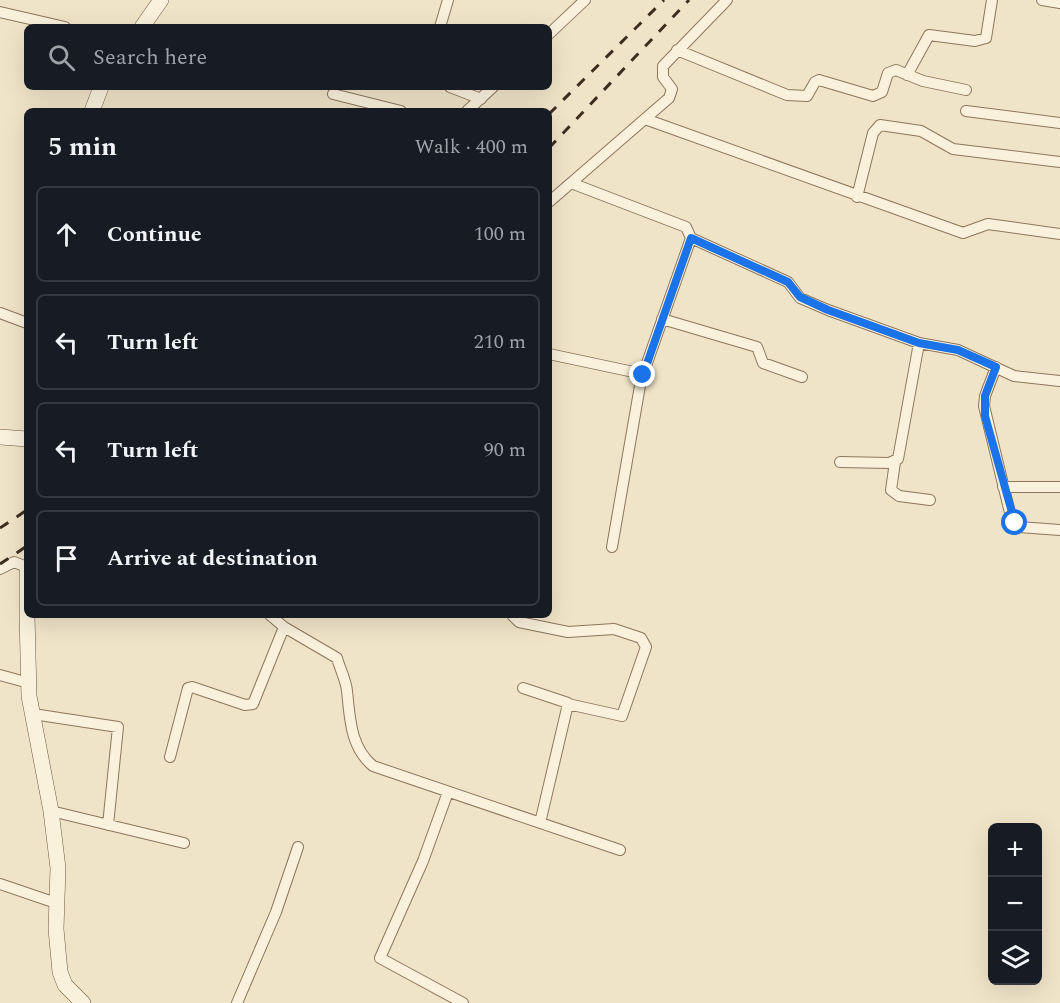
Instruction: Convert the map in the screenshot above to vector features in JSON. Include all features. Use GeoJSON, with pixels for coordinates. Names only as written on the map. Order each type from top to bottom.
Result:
{"type":"FeatureCollection","features":[{"type":"Feature","properties":{"kind":"street"},"geometry":{"type":"LineString","coordinates":[[144,24],[161,0]]}},
{"type":"Feature","properties":{"kind":"street"},"geometry":{"type":"LineString","coordinates":[[441,24],[448,0]]}},
{"type":"Feature","properties":{"kind":"street"},"geometry":{"type":"LineString","coordinates":[[552,31],[585,0]]}},
{"type":"Feature","properties":{"kind":"street"},"geometry":{"type":"LineString","coordinates":[[552,199],[645,119],[671,93],[670,84],[662,72],[663,66],[728,0]]}},
{"type":"Feature","properties":{"kind":"street"},"geometry":{"type":"LineString","coordinates":[[907,75],[929,35],[975,41],[986,38],[992,0]]}},
{"type":"Feature","properties":{"kind":"street"},"geometry":{"type":"LineString","coordinates":[[1042,0],[1060,3]]}},
{"type":"Feature","properties":{"kind":"street"},"geometry":{"type":"LineString","coordinates":[[0,12],[52,24]]}},
{"type":"Feature","properties":{"kind":"street"},"geometry":{"type":"LineString","coordinates":[[677,50],[787,95],[807,96],[815,82],[819,80],[873,96],[882,92],[891,70],[966,90]]}},
{"type":"Feature","properties":{"kind":"street"},"geometry":{"type":"LineString","coordinates":[[93,108],[100,90]]}},
{"type":"Feature","properties":{"kind":"street"},"geometry":{"type":"LineString","coordinates":[[458,90],[481,99]]}},
{"type":"Feature","properties":{"kind":"street"},"geometry":{"type":"LineString","coordinates":[[470,108],[490,90]]}},
{"type":"Feature","properties":{"kind":"street"},"geometry":{"type":"LineString","coordinates":[[333,94],[389,108]]}},
{"type":"Feature","properties":{"kind":"street"},"geometry":{"type":"LineString","coordinates":[[966,111],[1060,123]]}},
{"type":"Feature","properties":{"kind":"street"},"geometry":{"type":"LineString","coordinates":[[645,119],[857,197],[963,233],[988,224],[1060,234]]}},
{"type":"Feature","properties":{"kind":"street"},"geometry":{"type":"LineString","coordinates":[[857,197],[873,133],[880,125],[921,130],[939,143],[953,149],[1060,162]]}},
{"type":"Feature","properties":{"kind":"street"},"geometry":{"type":"LineString","coordinates":[[571,183],[686,227],[691,238],[788,282],[802,299],[919,343],[958,350],[1014,376],[1060,381]]}},
{"type":"Feature","properties":{"kind":"street"},"geometry":{"type":"LineString","coordinates":[[612,547],[643,375],[691,238]]}},
{"type":"Feature","properties":{"kind":"street"},"geometry":{"type":"LineString","coordinates":[[0,313],[24,322]]}},
{"type":"Feature","properties":{"kind":"street"},"geometry":{"type":"LineString","coordinates":[[662,319],[757,347],[763,363],[802,377]]}},
{"type":"Feature","properties":{"kind":"street"},"geometry":{"type":"LineString","coordinates":[[919,343],[898,459],[894,462],[891,490],[899,496],[930,500]]}},
{"type":"Feature","properties":{"kind":"street"},"geometry":{"type":"LineString","coordinates":[[552,355],[643,375]]}},
{"type":"Feature","properties":{"kind":"street"},"geometry":{"type":"LineString","coordinates":[[996,367],[984,406],[1011,517],[1020,526],[1060,530]]}},
{"type":"Feature","properties":{"kind":"street"},"geometry":{"type":"LineString","coordinates":[[0,437],[24,439]]}},
{"type":"Feature","properties":{"kind":"street"},"geometry":{"type":"LineString","coordinates":[[840,462],[894,462]]}},
{"type":"Feature","properties":{"kind":"street"},"geometry":{"type":"LineString","coordinates":[[1004,488],[1060,487]]}},
{"type":"Feature","properties":{"kind":"street"},"geometry":{"type":"LineString","coordinates":[[0,569],[14,562],[24,567]]}},
{"type":"Feature","properties":{"kind":"street"},"geometry":{"type":"LineString","coordinates":[[27,618],[29,683],[51,811],[58,868],[56,903],[60,972],[65,985],[83,1003]]}},
{"type":"Feature","properties":{"kind":"street"},"geometry":{"type":"LineString","coordinates":[[274,618],[284,627],[337,658],[346,686],[351,729],[367,761],[381,770],[620,850]]}},
{"type":"Feature","properties":{"kind":"street"},"geometry":{"type":"LineString","coordinates":[[515,618],[519,622],[568,632],[614,628],[645,642],[639,672],[622,716],[568,703],[523,688]]}},
{"type":"Feature","properties":{"kind":"street"},"geometry":{"type":"LineString","coordinates":[[170,758],[188,688],[192,687],[245,705],[253,704],[284,627]]}},
{"type":"Feature","properties":{"kind":"street"},"geometry":{"type":"LineString","coordinates":[[0,675],[29,683]]}},
{"type":"Feature","properties":{"kind":"street"},"geometry":{"type":"LineString","coordinates":[[540,824],[568,703]]}},
{"type":"Feature","properties":{"kind":"street"},"geometry":{"type":"LineString","coordinates":[[33,714],[117,727],[108,825]]}},
{"type":"Feature","properties":{"kind":"street"},"geometry":{"type":"LineString","coordinates":[[448,792],[423,861],[380,957],[464,1003]]}},
{"type":"Feature","properties":{"kind":"street"},"geometry":{"type":"LineString","coordinates":[[51,811],[184,843]]}},
{"type":"Feature","properties":{"kind":"street"},"geometry":{"type":"LineString","coordinates":[[237,1003],[276,912],[298,847]]}},
{"type":"Feature","properties":{"kind":"street"},"geometry":{"type":"LineString","coordinates":[[0,884],[56,903]]}},
{"type":"Feature","properties":{"kind":"railway"},"geometry":{"type":"LineString","coordinates":[[552,111],[664,0]]}},
{"type":"Feature","properties":{"kind":"railway"},"geometry":{"type":"LineString","coordinates":[[552,145],[689,0]]}},
{"type":"Feature","properties":{"kind":"railway"},"geometry":{"type":"LineString","coordinates":[[0,528],[24,512]]}},
{"type":"Feature","properties":{"kind":"railway"},"geometry":{"type":"LineString","coordinates":[[0,564],[24,548]]}},
{"type":"Feature","properties":{"kind":"route"},"geometry":{"type":"LineString","coordinates":[[643,375],[691,238],[788,282],[797,295],[828,310],[919,343],[958,350],[996,367],[985,396],[985,416],[1011,517],[1015,523]]}}]}
